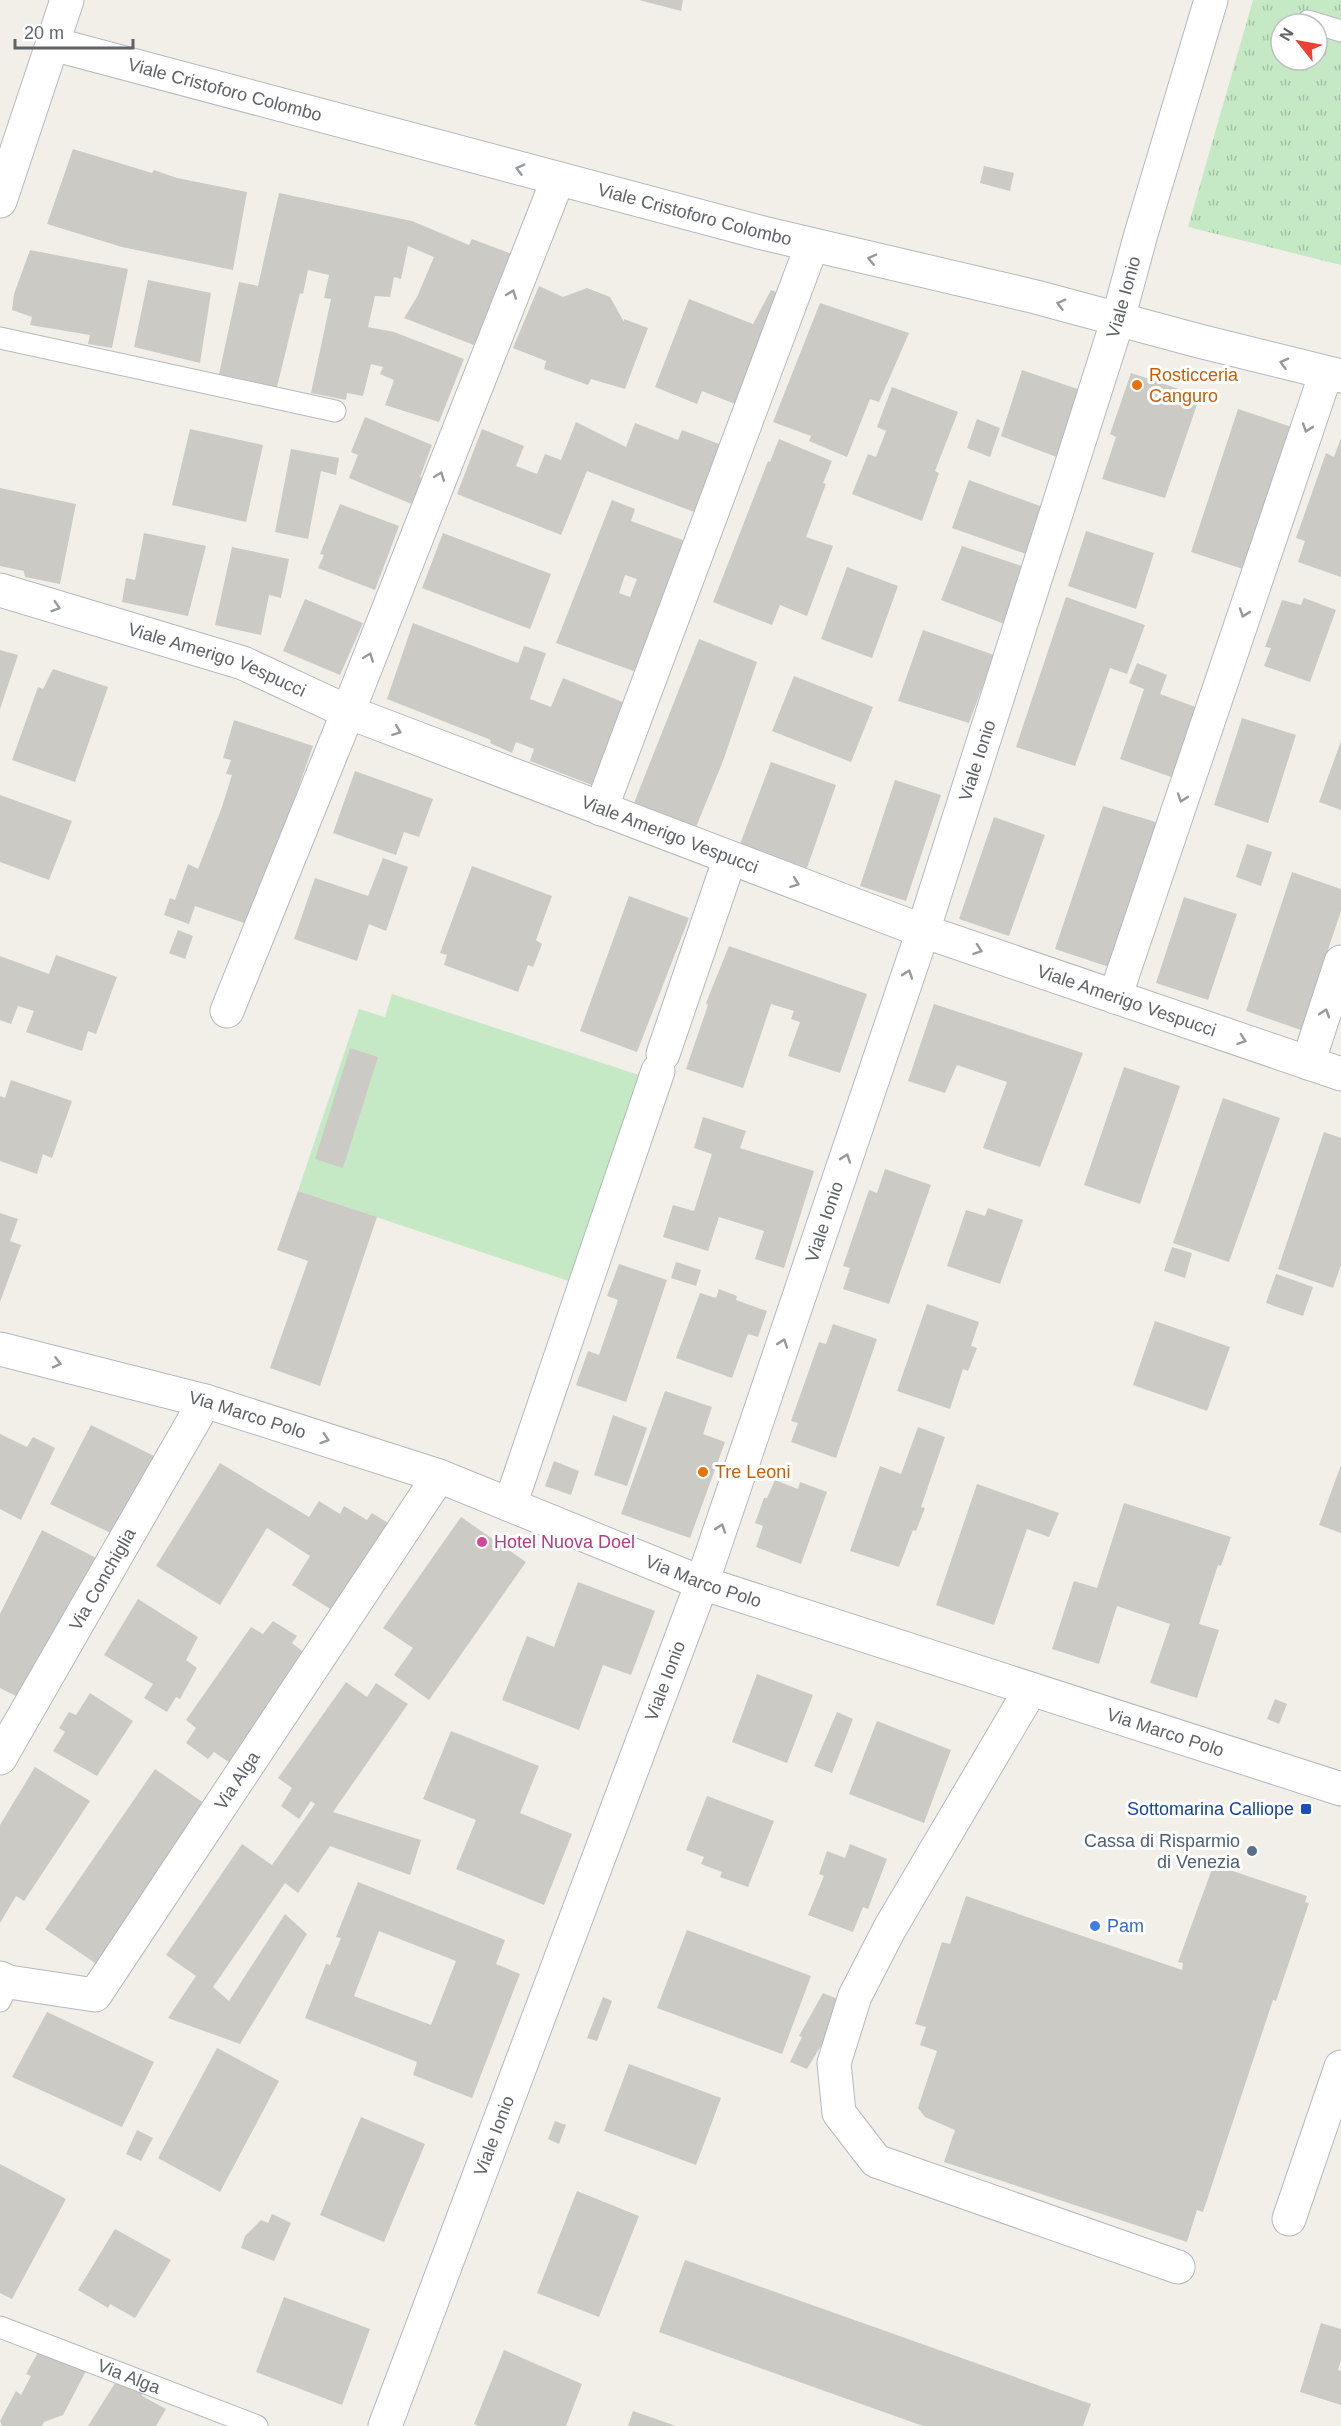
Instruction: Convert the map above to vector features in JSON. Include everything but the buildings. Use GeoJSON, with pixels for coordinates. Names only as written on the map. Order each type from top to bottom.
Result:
{"type":"FeatureCollection","features":[{"type":"Feature","properties":{"kind":"street"},"geometry":{"type":"LineString","coordinates":[[0,201],[67,0]]}},
{"type":"Feature","properties":{"kind":"street","name":"Viale Ionio"},"geometry":{"type":"LineString","coordinates":[[384,2426],[702,1583],[923,931],[1118,319],[1211,0]]}},
{"type":"Feature","properties":{"kind":"street","name":"Viale Cristoforo Colombo"},"geometry":{"type":"LineString","coordinates":[[53,44],[812,245],[1036,297],[1333,375]]}},
{"type":"Feature","properties":{"kind":"street"},"geometry":{"type":"LineString","coordinates":[[227,1011],[348,712],[558,179]]}},
{"type":"Feature","properties":{"kind":"street"},"geometry":{"type":"LineString","coordinates":[[601,809],[812,245]]}},
{"type":"Feature","properties":{"kind":"street"},"geometry":{"type":"LineString","coordinates":[[1115,997],[1333,375]]}},
{"type":"Feature","properties":{"kind":"street","name":"Viale Amerigo Vespucci"},"geometry":{"type":"LineString","coordinates":[[0,590],[243,663],[348,712],[923,931],[1341,1074]]}},
{"type":"Feature","properties":{"kind":"street"},"geometry":{"type":"LineString","coordinates":[[510,1505],[730,858]]}},
{"type":"Feature","properties":{"kind":"street"},"geometry":{"type":"LineString","coordinates":[[1308,1063],[1341,962]]}},
{"type":"Feature","properties":{"kind":"street","name":"Via Marco Polo"},"geometry":{"type":"LineString","coordinates":[[0,1349],[205,1401],[439,1476],[702,1583],[1341,1789]]}},
{"type":"Feature","properties":{"kind":"street","name":"Via Conchiglia"},"geometry":{"type":"LineString","coordinates":[[0,1758],[205,1401]]}},
{"type":"Feature","properties":{"kind":"street","name":"Via Alga"},"geometry":{"type":"LineString","coordinates":[[3,1987],[95,1995],[439,1476]]}},
{"type":"Feature","properties":{"kind":"street"},"geometry":{"type":"LineString","coordinates":[[1031,1689],[890,1928],[855,1996],[834,2063],[839,2113],[876,2161],[1178,2267]]}},
{"type":"Feature","properties":{"kind":"street"},"geometry":{"type":"LineString","coordinates":[[1289,2219],[1341,2067]]}},
{"type":"Feature","properties":{"kind":"lane"},"geometry":{"type":"LineString","coordinates":[[0,338],[335,411]]}},
{"type":"Feature","properties":{"kind":"lane","name":"Via Alga"},"geometry":{"type":"LineString","coordinates":[[0,2327],[257,2426]]}},
{"type":"Feature","properties":{"kind":"green space"},"geometry":{"type":"Polygon","coordinates":[[[1253,0],[1341,0],[1341,265],[1188,227],[1253,0]]]}},
{"type":"Feature","properties":{"kind":"green space"},"geometry":{"type":"Polygon","coordinates":[[[392,994],[642,1076],[572,1282],[298,1191],[359,1009],[385,1017],[392,994]]]}},
{"type":"Feature","properties":{"kind":"place","name":"Rosticceria Canguro"},"geometry":{"type":"Point","coordinates":[1137,385]}},
{"type":"Feature","properties":{"kind":"place","name":"Tre Leoni"},"geometry":{"type":"Point","coordinates":[703,1472]}},
{"type":"Feature","properties":{"kind":"place","name":"Hotel Nuova Doel"},"geometry":{"type":"Point","coordinates":[482,1542]}},
{"type":"Feature","properties":{"kind":"place","name":"Sottomarina Calliope"},"geometry":{"type":"Point","coordinates":[1306,1809]}},
{"type":"Feature","properties":{"kind":"place","name":"Cassa di Risparmio di Venezia"},"geometry":{"type":"Point","coordinates":[1252,1851]}},
{"type":"Feature","properties":{"kind":"place","name":"Pam"},"geometry":{"type":"Point","coordinates":[1095,1926]}}]}
